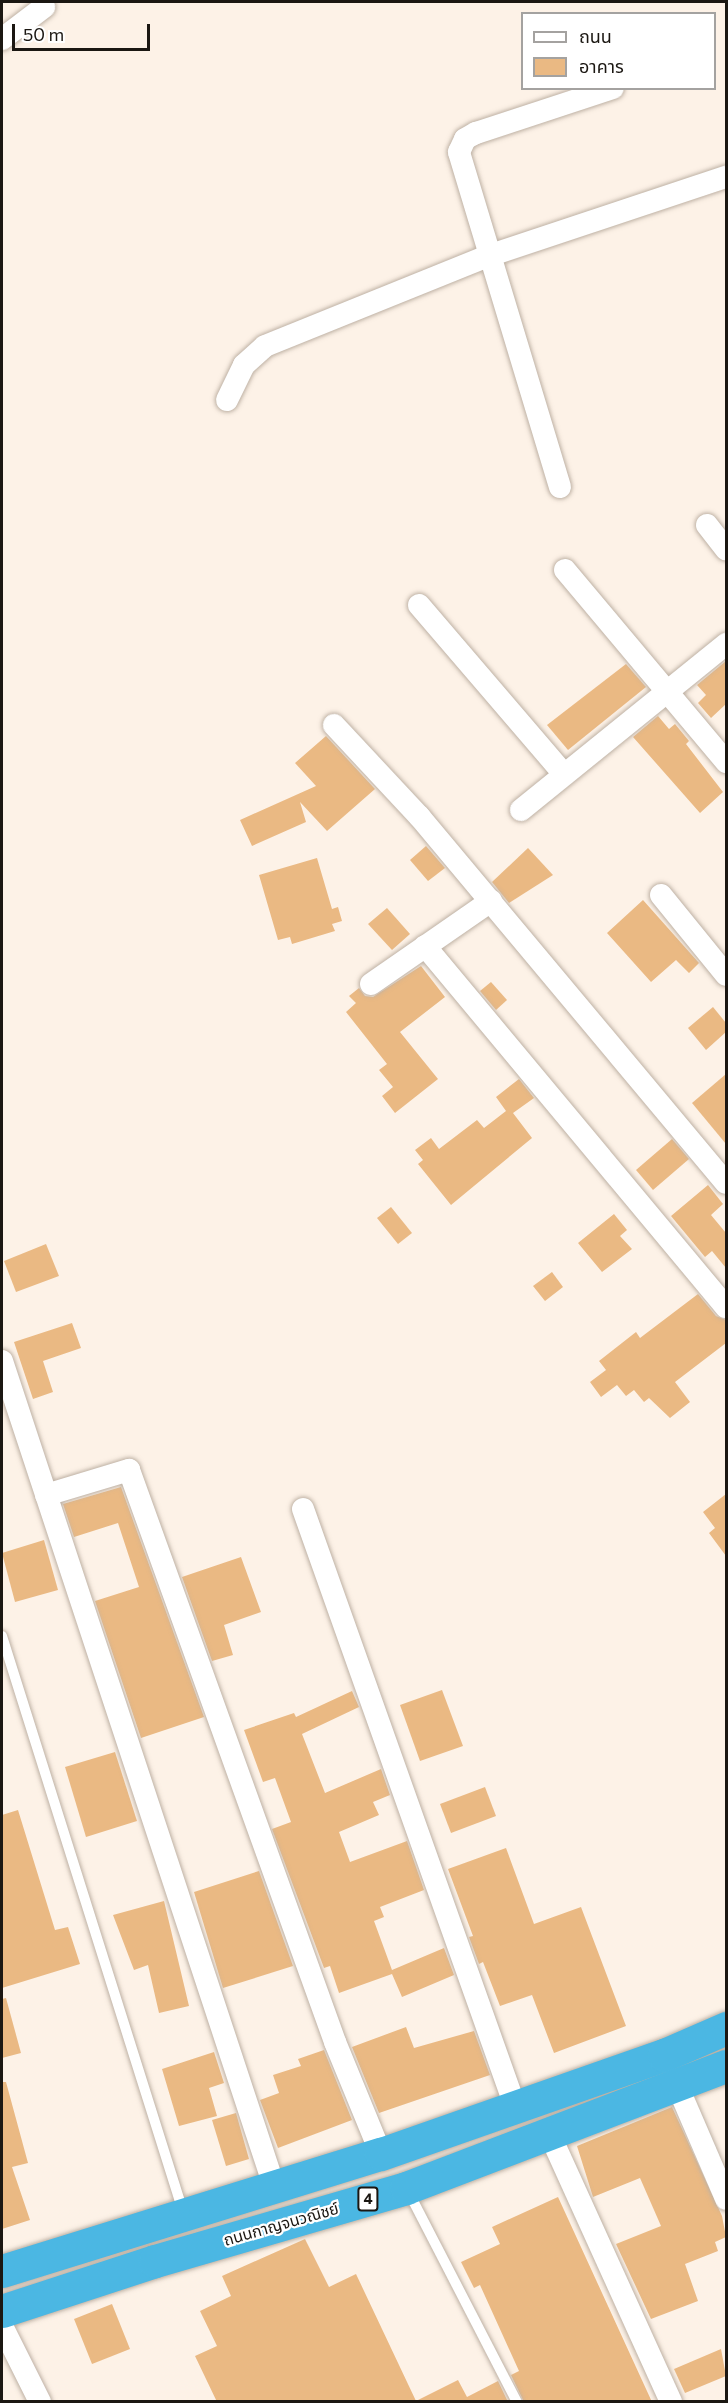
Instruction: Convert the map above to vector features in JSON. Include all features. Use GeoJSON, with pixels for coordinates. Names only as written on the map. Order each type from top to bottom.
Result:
{"type":"FeatureCollection","features":[{"type":"Feature","properties":{"kind":"highway","name":"4"},"geometry":{"type":"LineString","coordinates":[[2,2271],[381,2154],[664,2055],[726,2028]]}},
{"type":"Feature","properties":{"kind":"highway","name":"ถนนกาญจนวณิชย์"},"geometry":{"type":"LineString","coordinates":[[2,2311],[155,2261],[406,2188],[726,2066]]}},
{"type":"Feature","properties":{"kind":"highway"},"geometry":{"type":"LineString","coordinates":[[143,2228],[155,2261]]}},
{"type":"Feature","properties":{"kind":"street"},"geometry":{"type":"LineString","coordinates":[[2,39],[44,7]]}},
{"type":"Feature","properties":{"kind":"street"},"geometry":{"type":"LineString","coordinates":[[560,487],[459,160],[465,139],[607,90]]}},
{"type":"Feature","properties":{"kind":"street"},"geometry":{"type":"LineString","coordinates":[[227,400],[244,365],[265,346],[488,256],[726,177]]}},
{"type":"Feature","properties":{"kind":"street"},"geometry":{"type":"LineString","coordinates":[[707,525],[726,549]]}},
{"type":"Feature","properties":{"kind":"street"},"geometry":{"type":"LineString","coordinates":[[565,570],[726,762]]}},
{"type":"Feature","properties":{"kind":"street"},"geometry":{"type":"LineString","coordinates":[[419,605],[564,774]]}},
{"type":"Feature","properties":{"kind":"street"},"geometry":{"type":"LineString","coordinates":[[521,810],[726,644]]}},
{"type":"Feature","properties":{"kind":"street"},"geometry":{"type":"LineString","coordinates":[[334,725],[419,816],[726,1183]]}},
{"type":"Feature","properties":{"kind":"street"},"geometry":{"type":"LineString","coordinates":[[661,895],[726,975]]}},
{"type":"Feature","properties":{"kind":"street"},"geometry":{"type":"LineString","coordinates":[[371,984],[491,901]]}},
{"type":"Feature","properties":{"kind":"street"},"geometry":{"type":"LineString","coordinates":[[425,946],[726,1307]]}},
{"type":"Feature","properties":{"kind":"street"},"geometry":{"type":"LineString","coordinates":[[2,1361],[275,2188]]}},
{"type":"Feature","properties":{"kind":"street"},"geometry":{"type":"LineString","coordinates":[[46,1495],[129,1470],[335,2042],[381,2154]]}},
{"type":"Feature","properties":{"kind":"street"},"geometry":{"type":"LineString","coordinates":[[303,1509],[515,2106]]}},
{"type":"Feature","properties":{"kind":"street"},"geometry":{"type":"LineString","coordinates":[[677,2085],[726,2199]]}},
{"type":"Feature","properties":{"kind":"street"},"geometry":{"type":"LineString","coordinates":[[550,2135],[671,2402]]}},
{"type":"Feature","properties":{"kind":"street"},"geometry":{"type":"LineString","coordinates":[[2,2326],[40,2402]]}},
{"type":"Feature","properties":{"kind":"lane"},"geometry":{"type":"LineString","coordinates":[[2,1636],[184,2215]]}},
{"type":"Feature","properties":{"kind":"lane"},"geometry":{"type":"LineString","coordinates":[[406,2188],[517,2402]]}},
{"type":"Feature","properties":{"kind":"building"},"geometry":{"type":"Polygon","coordinates":[[[726,661],[726,704],[711,718],[698,703],[706,695],[697,685],[726,661]]]}},
{"type":"Feature","properties":{"kind":"building"},"geometry":{"type":"Polygon","coordinates":[[[626,664],[646,687],[568,750],[547,725],[626,664]]]}},
{"type":"Feature","properties":{"kind":"building"},"geometry":{"type":"Polygon","coordinates":[[[658,716],[669,729],[675,724],[689,741],[686,744],[723,792],[700,813],[633,737],[658,716]]]}},
{"type":"Feature","properties":{"kind":"building"},"geometry":{"type":"Polygon","coordinates":[[[326,736],[375,789],[327,831],[300,802],[306,822],[252,846],[240,820],[316,786],[295,763],[326,736]]]}},
{"type":"Feature","properties":{"kind":"building"},"geometry":{"type":"Polygon","coordinates":[[[426,846],[445,868],[428,881],[410,860],[426,846]]]}},
{"type":"Feature","properties":{"kind":"building"},"geometry":{"type":"Polygon","coordinates":[[[528,848],[553,875],[509,903],[492,882],[528,848]]]}},
{"type":"Feature","properties":{"kind":"building"},"geometry":{"type":"Polygon","coordinates":[[[317,858],[332,909],[338,907],[342,921],[332,924],[335,931],[292,944],[290,937],[278,940],[259,875],[317,858]]]}},
{"type":"Feature","properties":{"kind":"building"},"geometry":{"type":"Polygon","coordinates":[[[643,900],[699,963],[689,973],[676,960],[651,982],[607,933],[643,900]]]}},
{"type":"Feature","properties":{"kind":"building"},"geometry":{"type":"Polygon","coordinates":[[[387,908],[410,934],[392,950],[368,924],[387,908]]]}},
{"type":"Feature","properties":{"kind":"building"},"geometry":{"type":"Polygon","coordinates":[[[421,966],[445,997],[400,1032],[438,1079],[395,1113],[382,1096],[393,1087],[379,1070],[387,1064],[346,1012],[356,1003],[349,996],[359,988],[365,996],[373,997],[421,966]]]}},
{"type":"Feature","properties":{"kind":"building"},"geometry":{"type":"Polygon","coordinates":[[[491,982],[507,1000],[496,1010],[480,991],[491,982]]]}},
{"type":"Feature","properties":{"kind":"building"},"geometry":{"type":"Polygon","coordinates":[[[713,1007],[726,1023],[726,1032],[706,1050],[688,1028],[713,1007]]]}},
{"type":"Feature","properties":{"kind":"building"},"geometry":{"type":"Polygon","coordinates":[[[726,1074],[726,1144],[692,1103],[726,1074]]]}},
{"type":"Feature","properties":{"kind":"building"},"geometry":{"type":"Polygon","coordinates":[[[519,1079],[534,1098],[513,1113],[532,1138],[451,1205],[418,1164],[423,1160],[415,1150],[431,1138],[439,1149],[477,1120],[484,1128],[506,1111],[496,1097],[519,1079]]]}},
{"type":"Feature","properties":{"kind":"building"},"geometry":{"type":"Polygon","coordinates":[[[672,1139],[689,1159],[653,1190],[636,1170],[672,1139]]]}},
{"type":"Feature","properties":{"kind":"building"},"geometry":{"type":"Polygon","coordinates":[[[708,1185],[723,1204],[711,1215],[726,1233],[726,1268],[712,1251],[705,1257],[671,1216],[708,1185]]]}},
{"type":"Feature","properties":{"kind":"building"},"geometry":{"type":"Polygon","coordinates":[[[391,1207],[412,1233],[398,1244],[377,1218],[391,1207]]]}},
{"type":"Feature","properties":{"kind":"building"},"geometry":{"type":"Polygon","coordinates":[[[614,1214],[627,1230],[620,1236],[632,1249],[602,1272],[578,1243],[614,1214]]]}},
{"type":"Feature","properties":{"kind":"building"},"geometry":{"type":"Polygon","coordinates":[[[46,1244],[59,1276],[16,1292],[4,1261],[46,1244]]]}},
{"type":"Feature","properties":{"kind":"building"},"geometry":{"type":"Polygon","coordinates":[[[552,1272],[563,1287],[545,1301],[533,1286],[552,1272]]]}},
{"type":"Feature","properties":{"kind":"building"},"geometry":{"type":"Polygon","coordinates":[[[698,1294],[716,1316],[726,1320],[726,1343],[675,1382],[690,1402],[670,1418],[649,1398],[644,1402],[634,1390],[626,1396],[617,1385],[601,1397],[590,1382],[606,1370],[599,1361],[636,1332],[640,1338],[698,1294]]]}},
{"type":"Feature","properties":{"kind":"building"},"geometry":{"type":"Polygon","coordinates":[[[72,1323],[81,1348],[43,1361],[53,1392],[33,1399],[14,1342],[72,1323]]]}},
{"type":"Feature","properties":{"kind":"building"},"geometry":{"type":"Polygon","coordinates":[[[121,1487],[204,1717],[141,1738],[95,1601],[139,1587],[118,1523],[74,1537],[63,1504],[121,1487]]]}},
{"type":"Feature","properties":{"kind":"building"},"geometry":{"type":"Polygon","coordinates":[[[726,1494],[726,1556],[709,1533],[715,1528],[703,1512],[726,1494]]]}},
{"type":"Feature","properties":{"kind":"building"},"geometry":{"type":"Polygon","coordinates":[[[44,1540],[58,1590],[15,1602],[2,1553],[44,1540]]]}},
{"type":"Feature","properties":{"kind":"building"},"geometry":{"type":"Polygon","coordinates":[[[241,1557],[261,1612],[224,1625],[233,1655],[212,1661],[182,1577],[241,1557]]]}},
{"type":"Feature","properties":{"kind":"building"},"geometry":{"type":"Polygon","coordinates":[[[442,1690],[463,1746],[420,1761],[400,1705],[442,1690]]]}},
{"type":"Feature","properties":{"kind":"building"},"geometry":{"type":"Polygon","coordinates":[[[352,1691],[359,1707],[302,1734],[325,1793],[381,1769],[390,1795],[373,1802],[379,1815],[339,1832],[350,1862],[407,1841],[424,1890],[380,1907],[384,1917],[374,1921],[392,1970],[444,1948],[454,1975],[402,1997],[392,1974],[339,1993],[330,1966],[324,1968],[272,1829],[291,1822],[275,1778],[263,1782],[244,1730],[294,1713],[296,1717],[352,1691]]]}},
{"type":"Feature","properties":{"kind":"building"},"geometry":{"type":"Polygon","coordinates":[[[115,1752],[137,1821],[86,1837],[65,1767],[115,1752]]]}},
{"type":"Feature","properties":{"kind":"building"},"geometry":{"type":"Polygon","coordinates":[[[485,1787],[496,1816],[451,1833],[440,1804],[485,1787]]]}},
{"type":"Feature","properties":{"kind":"building"},"geometry":{"type":"Polygon","coordinates":[[[18,1810],[55,1930],[68,1927],[80,1964],[2,1988],[2,1815],[18,1810]]]}},
{"type":"Feature","properties":{"kind":"building"},"geometry":{"type":"Polygon","coordinates":[[[506,1848],[534,1924],[581,1907],[626,2026],[554,2053],[532,1995],[500,2006],[483,1962],[479,1964],[469,1937],[473,1936],[448,1869],[506,1848]]]}},
{"type":"Feature","properties":{"kind":"building"},"geometry":{"type":"Polygon","coordinates":[[[259,1871],[293,1966],[223,1988],[194,1892],[259,1871]]]}},
{"type":"Feature","properties":{"kind":"building"},"geometry":{"type":"Polygon","coordinates":[[[164,1901],[189,2006],[159,2013],[148,1965],[134,1970],[113,1915],[164,1901]]]}},
{"type":"Feature","properties":{"kind":"building"},"geometry":{"type":"Polygon","coordinates":[[[6,1998],[21,2053],[2,2058],[2,1999],[6,1998]]]}},
{"type":"Feature","properties":{"kind":"building"},"geometry":{"type":"Polygon","coordinates":[[[406,2027],[414,2048],[474,2031],[490,2075],[379,2113],[352,2047],[406,2027]]]}},
{"type":"Feature","properties":{"kind":"building"},"geometry":{"type":"Polygon","coordinates":[[[324,2050],[352,2120],[278,2148],[260,2100],[279,2093],[273,2075],[301,2066],[298,2059],[324,2050]]]}},
{"type":"Feature","properties":{"kind":"building"},"geometry":{"type":"Polygon","coordinates":[[[214,2052],[224,2083],[209,2088],[217,2116],[179,2126],[162,2069],[214,2052]]]}},
{"type":"Feature","properties":{"kind":"building"},"geometry":{"type":"Polygon","coordinates":[[[2,2082],[6,2082],[28,2163],[12,2167],[30,2220],[2,2229],[2,2082]]]}},
{"type":"Feature","properties":{"kind":"building"},"geometry":{"type":"Polygon","coordinates":[[[672,2107],[722,2216],[726,2237],[715,2242],[718,2251],[685,2264],[698,2301],[651,2319],[616,2244],[661,2226],[640,2178],[593,2197],[577,2146],[672,2107]]]}},
{"type":"Feature","properties":{"kind":"building"},"geometry":{"type":"Polygon","coordinates":[[[236,2113],[249,2159],[226,2166],[212,2120],[236,2113]]]}},
{"type":"Feature","properties":{"kind":"building"},"geometry":{"type":"Polygon","coordinates":[[[558,2197],[652,2402],[524,2402],[511,2375],[519,2371],[480,2285],[474,2288],[461,2262],[500,2244],[492,2227],[558,2197]]]}},
{"type":"Feature","properties":{"kind":"building"},"geometry":{"type":"Polygon","coordinates":[[[305,2239],[329,2287],[356,2274],[416,2401],[458,2380],[467,2397],[498,2381],[508,2402],[217,2402],[195,2356],[217,2346],[200,2311],[231,2296],[222,2276],[305,2239]]]}},
{"type":"Feature","properties":{"kind":"building"},"geometry":{"type":"Polygon","coordinates":[[[112,2304],[130,2349],[92,2364],[74,2319],[112,2304]]]}},
{"type":"Feature","properties":{"kind":"building"},"geometry":{"type":"Polygon","coordinates":[[[721,2349],[726,2376],[685,2393],[674,2369],[721,2349]]]}}]}
